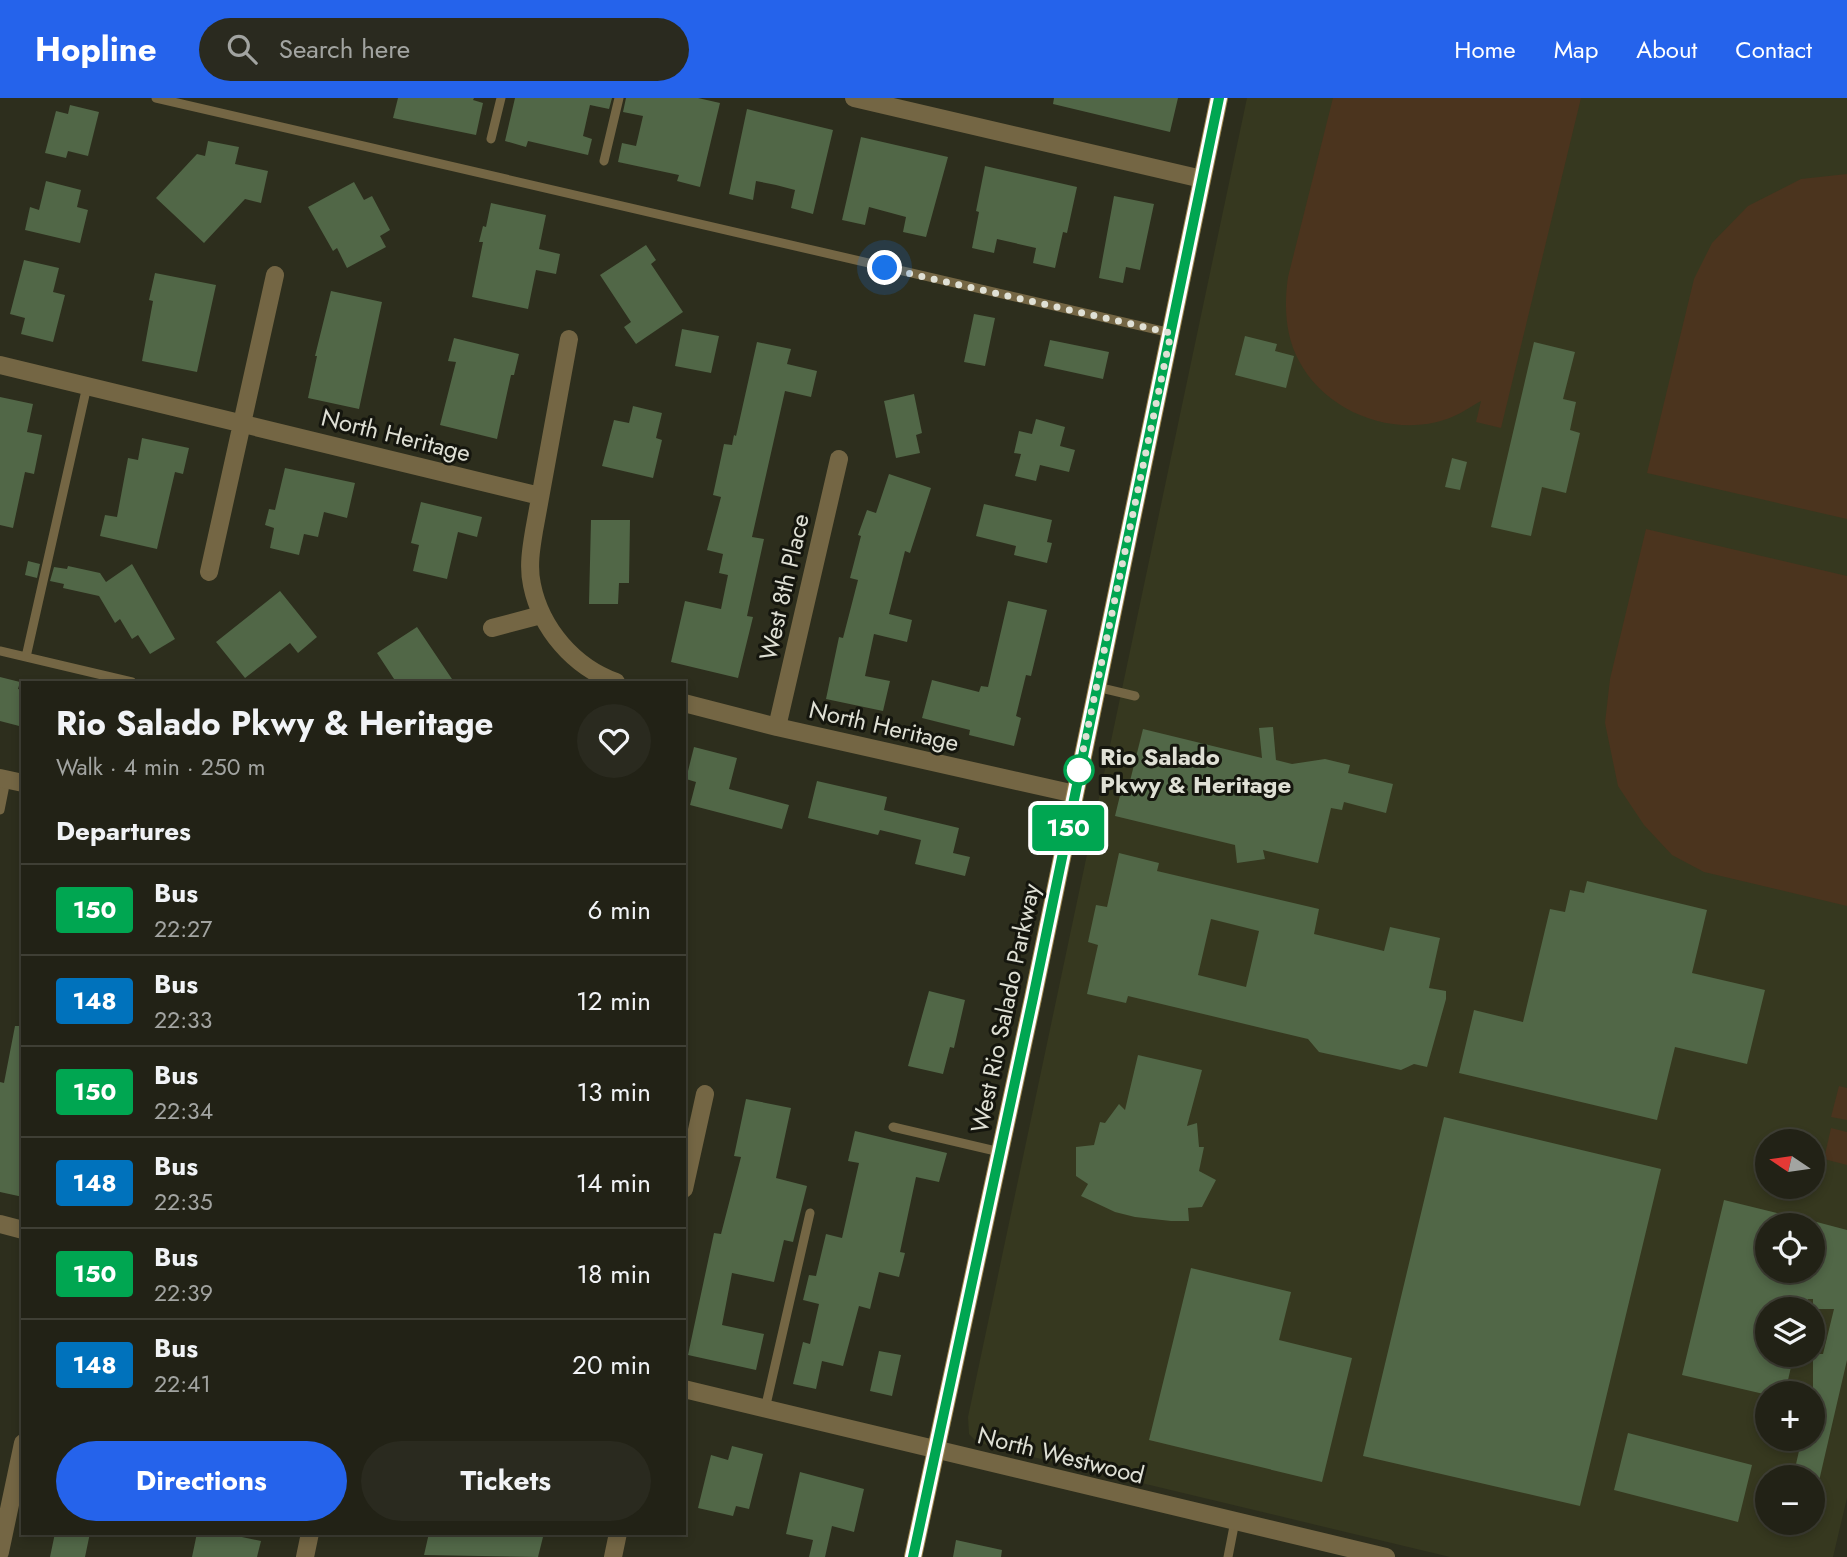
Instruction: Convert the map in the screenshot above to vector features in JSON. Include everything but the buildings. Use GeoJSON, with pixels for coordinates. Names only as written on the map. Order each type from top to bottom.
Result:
{"type":"FeatureCollection","features":[{"type":"Feature","properties":{"kind":"main road","name":"West Rio Salado Parkway"},"geometry":{"type":"LineString","coordinates":[[913,1557],[1219,98]]}},
{"type":"Feature","properties":{"kind":"street"},"geometry":{"type":"LineString","coordinates":[[854,98],[924,106],[1202,179]]}},
{"type":"Feature","properties":{"kind":"street"},"geometry":{"type":"LineString","coordinates":[[209,572],[275,275]]}},
{"type":"Feature","properties":{"kind":"street"},"geometry":{"type":"LineString","coordinates":[[569,339],[530,559],[532,584],[541,615],[557,640],[577,660],[613,681]]}},
{"type":"Feature","properties":{"kind":"street","name":"North Heritage"},"geometry":{"type":"LineString","coordinates":[[0,365],[540,496]]}},
{"type":"Feature","properties":{"kind":"street","name":"West 8th Place"},"geometry":{"type":"LineString","coordinates":[[777,727],[839,459]]}},
{"type":"Feature","properties":{"kind":"street"},"geometry":{"type":"LineString","coordinates":[[492,628],[541,615]]}},
{"type":"Feature","properties":{"kind":"street","name":"North Heritage"},"geometry":{"type":"LineString","coordinates":[[686,704],[777,727],[1074,794]]}},
{"type":"Feature","properties":{"kind":"street"},"geometry":{"type":"LineString","coordinates":[[686,1180],[705,1094]]}},
{"type":"Feature","properties":{"kind":"street"},"geometry":{"type":"LineString","coordinates":[[0,1224],[21,1229]]}},
{"type":"Feature","properties":{"kind":"street","name":"North Westwood"},"geometry":{"type":"LineString","coordinates":[[686,1389],[1235,1521],[1330,1550],[1386,1557]]}},
{"type":"Feature","properties":{"kind":"street"},"geometry":{"type":"LineString","coordinates":[[0,1552],[21,1452]]}},
{"type":"Feature","properties":{"kind":"street"},"geometry":{"type":"LineString","coordinates":[[305,1557],[310,1535]]}},
{"type":"Feature","properties":{"kind":"street"},"geometry":{"type":"LineString","coordinates":[[613,1557],[618,1535]]}},
{"type":"Feature","properties":{"kind":"lane"},"geometry":{"type":"LineString","coordinates":[[156,98],[1171,333]]}},
{"type":"Feature","properties":{"kind":"lane"},"geometry":{"type":"LineString","coordinates":[[491,139],[501,98]]}},
{"type":"Feature","properties":{"kind":"lane"},"geometry":{"type":"LineString","coordinates":[[604,161],[619,98]]}},
{"type":"Feature","properties":{"kind":"lane"},"geometry":{"type":"LineString","coordinates":[[26,657],[87,386]]}},
{"type":"Feature","properties":{"kind":"lane"},"geometry":{"type":"LineString","coordinates":[[0,651],[128,681]]}},
{"type":"Feature","properties":{"kind":"lane"},"geometry":{"type":"LineString","coordinates":[[1097,687],[1135,696]]}},
{"type":"Feature","properties":{"kind":"lane"},"geometry":{"type":"LineString","coordinates":[[0,810],[10,780]]}},
{"type":"Feature","properties":{"kind":"lane"},"geometry":{"type":"LineString","coordinates":[[893,1127],[1000,1152]]}},
{"type":"Feature","properties":{"kind":"lane"},"geometry":{"type":"LineString","coordinates":[[765,1409],[810,1213]]}},
{"type":"Feature","properties":{"kind":"lane"},"geometry":{"type":"LineString","coordinates":[[1228,1557],[1235,1521]]}},
{"type":"Feature","properties":{"kind":"shaded area"},"geometry":{"type":"Polygon","coordinates":[[[1247,98],[1847,98],[1847,1498],[1833,1557],[1450,1557],[991,1447],[975,1440],[969,1434],[968,1417],[1247,98]]]}},
{"type":"Feature","properties":{"kind":"shaded area"},"geometry":{"type":"Polygon","coordinates":[[[1333,98],[1581,98],[1501,428],[1476,422],[1481,401],[1451,417],[1426,424],[1405,425],[1363,416],[1343,407],[1326,394],[1311,379],[1299,361],[1287,320],[1288,277],[1333,98]]]}},
{"type":"Feature","properties":{"kind":"shaded area"},"geometry":{"type":"Polygon","coordinates":[[[1847,174],[1847,519],[1647,473],[1694,279],[1712,243],[1748,206],[1801,179],[1847,174]]]}},
{"type":"Feature","properties":{"kind":"shaded area"},"geometry":{"type":"Polygon","coordinates":[[[1646,529],[1847,576],[1847,906],[1704,872],[1672,855],[1644,825],[1618,786],[1605,723],[1610,679],[1646,529]]]}},
{"type":"Feature","properties":{"kind":"shaded area"},"geometry":{"type":"Polygon","coordinates":[[[1839,1086],[1847,1088],[1847,1120],[1831,1117],[1839,1086]]]}},
{"type":"Feature","properties":{"kind":"shaded area"},"geometry":{"type":"Polygon","coordinates":[[[1831,1128],[1847,1132],[1847,1165],[1825,1159],[1831,1128]]]}},
{"type":"Feature","properties":{"kind":"bus line","name":"150"},"geometry":{"type":"LineString","coordinates":[[913,1557],[1033,998],[1219,98]]}},
{"type":"Feature","properties":{"kind":"place","name":"Rio Salado Pkwy & Heritage"},"geometry":{"type":"Point","coordinates":[1079,770]}},
{"type":"Feature","properties":{"kind":"route"},"geometry":{"type":"LineString","coordinates":[[885,268],[1171,333],[1079,770]]}}]}
